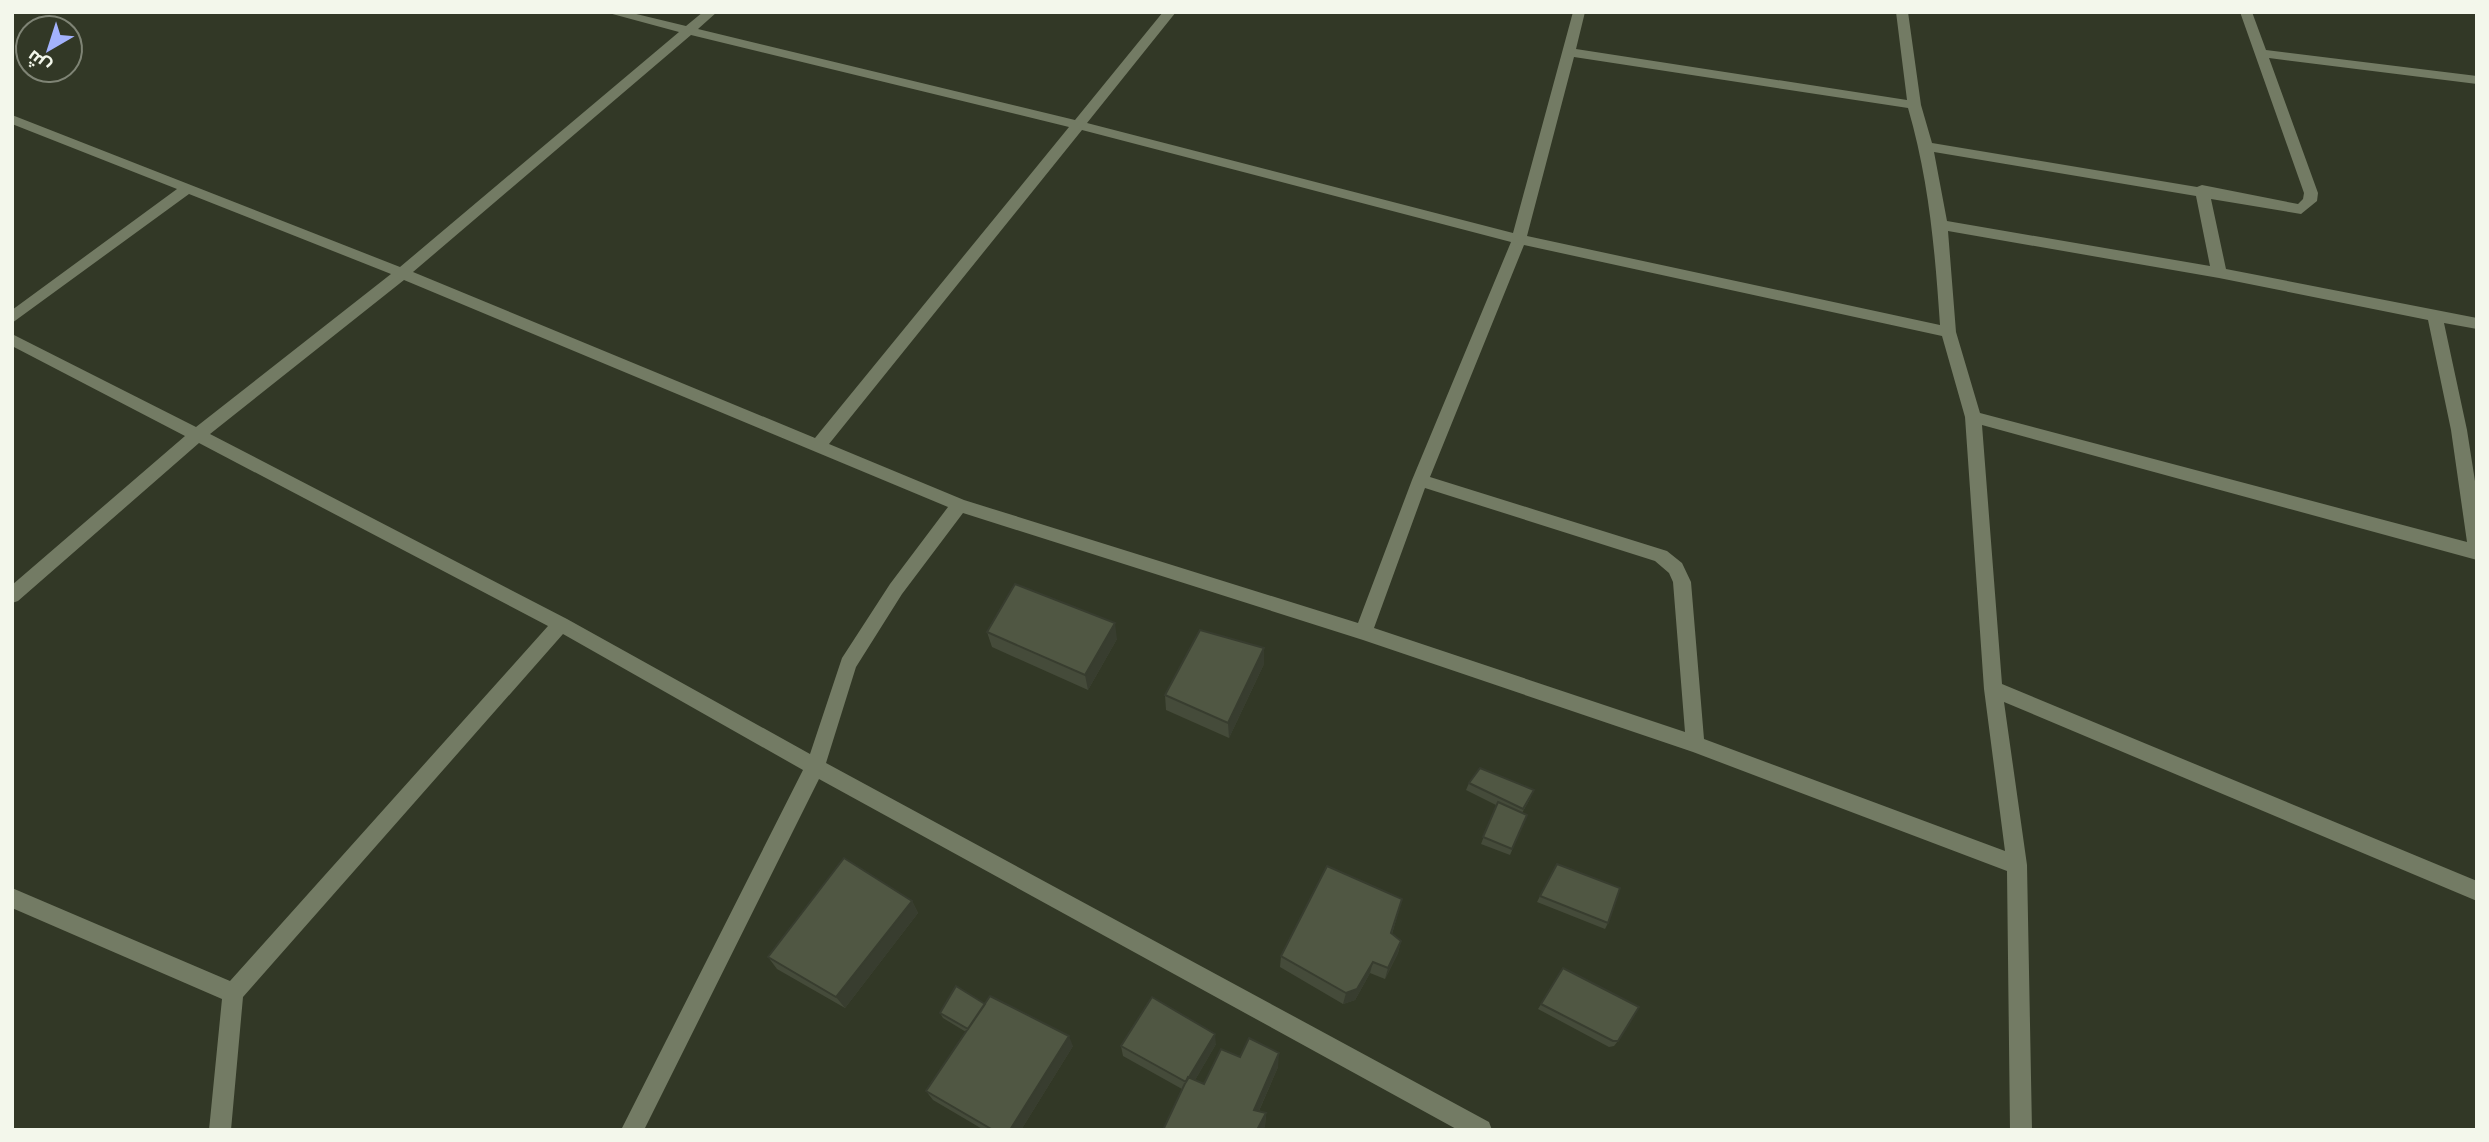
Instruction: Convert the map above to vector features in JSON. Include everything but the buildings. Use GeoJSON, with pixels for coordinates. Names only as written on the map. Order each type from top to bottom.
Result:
{"type":"FeatureCollection","features":[{"type":"Feature","properties":{"kind":"street"},"geometry":{"type":"LineString","coordinates":[[611,12],[686,33],[1079,125],[1518,239],[1948,332]]}},
{"type":"Feature","properties":{"kind":"street"},"geometry":{"type":"LineString","coordinates":[[12,596],[195,436],[402,273],[711,12]]}},
{"type":"Feature","properties":{"kind":"street"},"geometry":{"type":"LineString","coordinates":[[817,447],[1170,12]]}},
{"type":"Feature","properties":{"kind":"street"},"geometry":{"type":"LineString","coordinates":[[1363,632],[1420,480],[1518,239],[1580,12]]}},
{"type":"Feature","properties":{"kind":"street"},"geometry":{"type":"LineString","coordinates":[[1902,12],[1914,105],[1926,146],[1940,225],[1948,332],[1973,417],[1993,689],[2017,864],[2021,1130]]}},
{"type":"Feature","properties":{"kind":"street"},"geometry":{"type":"LineString","coordinates":[[1926,146],[2202,190],[2301,209],[2310,201],[2311,192],[2246,12]]}},
{"type":"Feature","properties":{"kind":"street"},"geometry":{"type":"LineString","coordinates":[[1567,52],[1914,105]]}},
{"type":"Feature","properties":{"kind":"street"},"geometry":{"type":"LineString","coordinates":[[2261,53],[2477,80]]}},
{"type":"Feature","properties":{"kind":"street"},"geometry":{"type":"LineString","coordinates":[[12,119],[402,273],[959,505],[1363,632],[1695,744],[2017,864]]}},
{"type":"Feature","properties":{"kind":"street"},"geometry":{"type":"LineString","coordinates":[[12,318],[188,188]]}},
{"type":"Feature","properties":{"kind":"street"},"geometry":{"type":"LineString","coordinates":[[2202,190],[2219,273]]}},
{"type":"Feature","properties":{"kind":"street"},"geometry":{"type":"LineString","coordinates":[[1940,225],[2219,273],[2477,324]]}},
{"type":"Feature","properties":{"kind":"street"},"geometry":{"type":"LineString","coordinates":[[1973,417],[2477,552],[2459,430],[2435,316]]}},
{"type":"Feature","properties":{"kind":"street"},"geometry":{"type":"LineString","coordinates":[[12,339],[561,624],[815,767],[1481,1130]]}},
{"type":"Feature","properties":{"kind":"street"},"geometry":{"type":"LineString","coordinates":[[2459,430],[2477,434]]}},
{"type":"Feature","properties":{"kind":"street"},"geometry":{"type":"LineString","coordinates":[[1420,480],[1661,556],[1676,568],[1682,582],[1695,744]]}},
{"type":"Feature","properties":{"kind":"street"},"geometry":{"type":"LineString","coordinates":[[632,1130],[815,767],[848,664],[896,589],[959,505]]}},
{"type":"Feature","properties":{"kind":"street"},"geometry":{"type":"LineString","coordinates":[[219,1130],[233,993],[561,624]]}},
{"type":"Feature","properties":{"kind":"street"},"geometry":{"type":"LineString","coordinates":[[1993,689],[2477,891]]}},
{"type":"Feature","properties":{"kind":"street"},"geometry":{"type":"LineString","coordinates":[[12,898],[233,993]]}}]}
